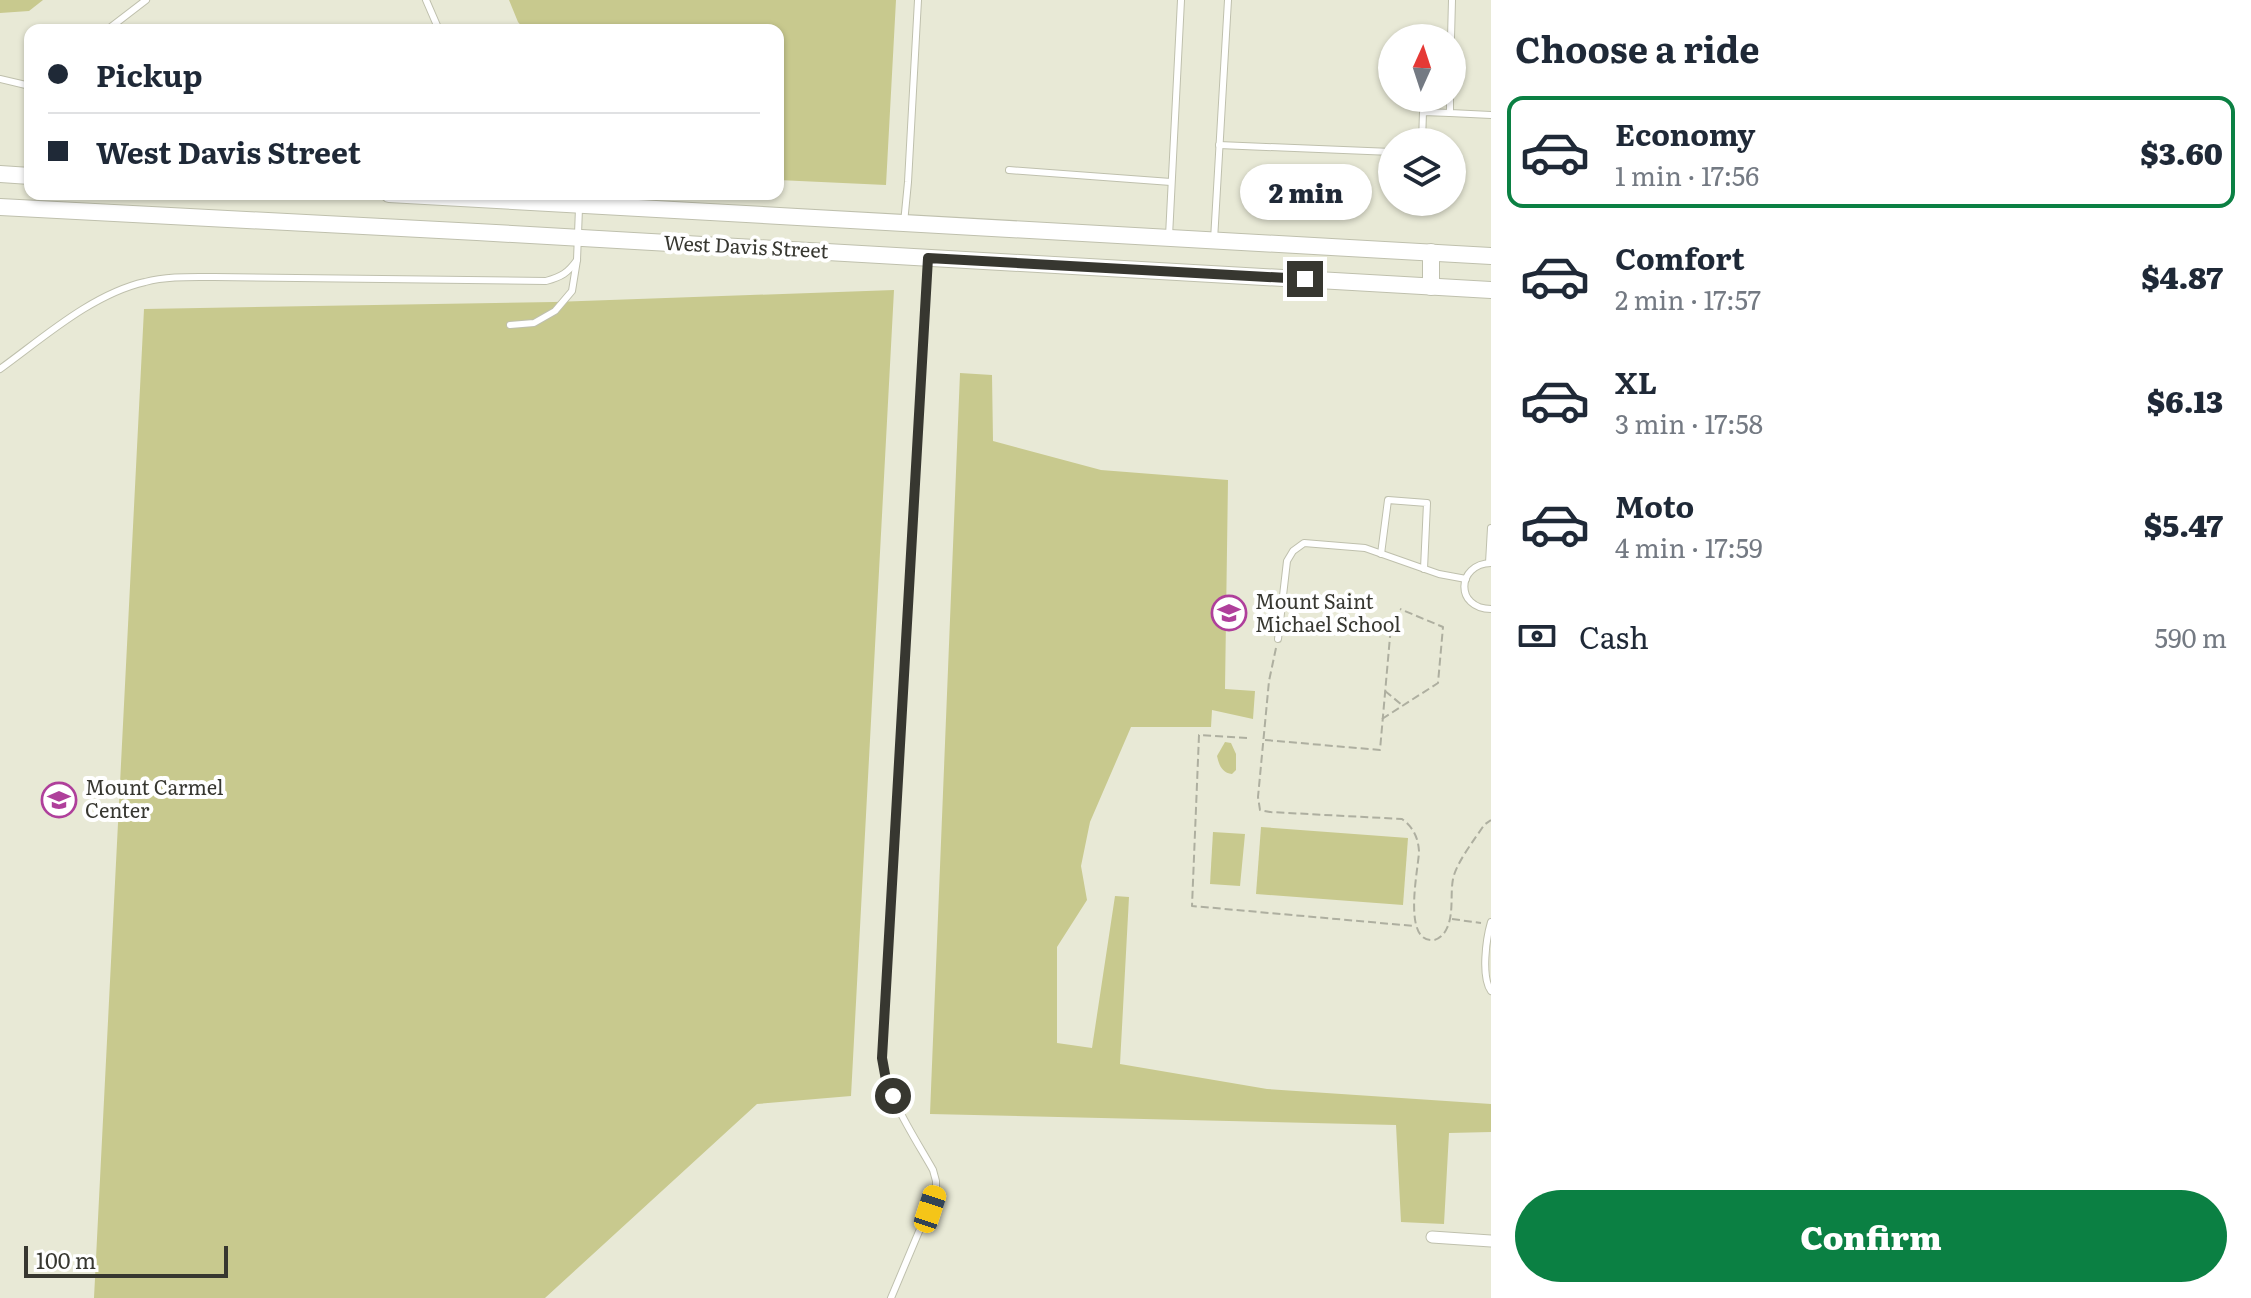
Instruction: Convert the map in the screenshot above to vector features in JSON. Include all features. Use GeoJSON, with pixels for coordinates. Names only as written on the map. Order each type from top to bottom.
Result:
{"type":"FeatureCollection","features":[{"type":"Feature","properties":{"kind":"main road"},"geometry":{"type":"LineString","coordinates":[[0,174],[24,176]]}},
{"type":"Feature","properties":{"kind":"main road","name":"West Davis Street"},"geometry":{"type":"LineString","coordinates":[[521,200],[1491,256]]}},
{"type":"Feature","properties":{"kind":"main road","name":"West Davis Street"},"geometry":{"type":"LineString","coordinates":[[0,207],[1491,290]]}},
{"type":"Feature","properties":{"kind":"main road"},"geometry":{"type":"LineString","coordinates":[[1431,252],[1431,287]]}},
{"type":"Feature","properties":{"kind":"street"},"geometry":{"type":"LineString","coordinates":[[1432,1237],[1491,1241]]}},
{"type":"Feature","properties":{"kind":"lane"},"geometry":{"type":"LineString","coordinates":[[115,24],[146,0]]}},
{"type":"Feature","properties":{"kind":"lane"},"geometry":{"type":"LineString","coordinates":[[426,0],[436,24]]}},
{"type":"Feature","properties":{"kind":"lane"},"geometry":{"type":"LineString","coordinates":[[904,223],[918,0]]}},
{"type":"Feature","properties":{"kind":"lane"},"geometry":{"type":"LineString","coordinates":[[1169,238],[1181,0]]}},
{"type":"Feature","properties":{"kind":"lane"},"geometry":{"type":"LineString","coordinates":[[1214,240],[1228,0]]}},
{"type":"Feature","properties":{"kind":"lane"},"geometry":{"type":"LineString","coordinates":[[1451,24],[1452,0]]}},
{"type":"Feature","properties":{"kind":"lane"},"geometry":{"type":"LineString","coordinates":[[0,79],[24,85]]}},
{"type":"Feature","properties":{"kind":"lane"},"geometry":{"type":"LineString","coordinates":[[1422,128],[1423,112],[1491,115]]}},
{"type":"Feature","properties":{"kind":"lane"},"geometry":{"type":"LineString","coordinates":[[1219,145],[1378,151]]}},
{"type":"Feature","properties":{"kind":"lane"},"geometry":{"type":"LineString","coordinates":[[1009,170],[1171,182]]}},
{"type":"Feature","properties":{"kind":"lane"},"geometry":{"type":"LineString","coordinates":[[510,325],[534,323],[555,311],[572,291],[577,260],[579,205]]}},
{"type":"Feature","properties":{"kind":"lane"},"geometry":{"type":"LineString","coordinates":[[891,1298],[936,1191],[933,1170],[893,1096],[882,1058],[928,258]]}},
{"type":"Feature","properties":{"kind":"lane"},"geometry":{"type":"LineString","coordinates":[[0,369],[94,303],[123,288],[144,282],[214,277],[546,281],[561,277],[577,260]]}},
{"type":"Feature","properties":{"kind":"lane"},"geometry":{"type":"LineString","coordinates":[[1381,554],[1388,500],[1424,502],[1428,506],[1424,569]]}},
{"type":"Feature","properties":{"kind":"lane"},"geometry":{"type":"LineString","coordinates":[[1491,528],[1490,563],[1475,567],[1466,579],[1465,593],[1480,609],[1491,609]]}},
{"type":"Feature","properties":{"kind":"lane"},"geometry":{"type":"LineString","coordinates":[[1278,639],[1287,561],[1293,551],[1304,543],[1365,548],[1424,569],[1466,579]]}},
{"type":"Feature","properties":{"kind":"lane"},"geometry":{"type":"LineString","coordinates":[[1491,924],[1487,934],[1485,983],[1491,991]]}},
{"type":"Feature","properties":{"kind":"path"},"geometry":{"type":"LineString","coordinates":[[1382,719],[1438,683],[1443,627],[1400,609]]}},
{"type":"Feature","properties":{"kind":"path"},"geometry":{"type":"LineString","coordinates":[[1263,739],[1380,750],[1392,614]]}},
{"type":"Feature","properties":{"kind":"path"},"geometry":{"type":"LineString","coordinates":[[1278,639],[1269,681],[1258,797],[1260,810],[1402,819],[1413,827],[1419,850],[1414,914],[1419,932],[1426,939],[1434,940],[1442,936],[1450,919],[1453,876],[1484,825],[1491,820]]}},
{"type":"Feature","properties":{"kind":"path"},"geometry":{"type":"LineString","coordinates":[[1384,690],[1403,706]]}},
{"type":"Feature","properties":{"kind":"path"},"geometry":{"type":"LineString","coordinates":[[1247,738],[1199,735],[1192,906],[1417,926]]}},
{"type":"Feature","properties":{"kind":"path"},"geometry":{"type":"LineString","coordinates":[[1450,919],[1491,924]]}},
{"type":"Feature","properties":{"kind":"green space"},"geometry":{"type":"Polygon","coordinates":[[[0,0],[43,0],[29,11],[0,13],[0,0]]]}},
{"type":"Feature","properties":{"kind":"green space"},"geometry":{"type":"Polygon","coordinates":[[[509,0],[896,0],[886,185],[784,180],[784,24],[518,22],[509,0]]]}},
{"type":"Feature","properties":{"kind":"green space"},"geometry":{"type":"Polygon","coordinates":[[[894,290],[851,1096],[757,1104],[545,1298],[94,1298],[144,309],[554,302],[894,290]]]}},
{"type":"Feature","properties":{"kind":"green space"},"geometry":{"type":"Polygon","coordinates":[[[960,373],[992,375],[993,441],[1101,470],[1228,480],[1225,689],[1255,691],[1253,719],[1212,710],[1211,727],[1131,727],[1090,822],[1081,866],[1087,900],[1057,947],[1057,1043],[1092,1048],[1115,896],[1129,897],[1120,1064],[1267,1089],[1491,1104],[1491,1132],[1449,1133],[1444,1224],[1401,1222],[1396,1125],[930,1114],[960,373]]]}},
{"type":"Feature","properties":{"kind":"green space"},"geometry":{"type":"Polygon","coordinates":[[[1225,742],[1231,743],[1236,754],[1236,770],[1232,774],[1222,768],[1217,756],[1225,742]]]}},
{"type":"Feature","properties":{"kind":"green space"},"geometry":{"type":"Polygon","coordinates":[[[1261,827],[1408,838],[1403,905],[1256,894],[1261,827]]]}},
{"type":"Feature","properties":{"kind":"green space"},"geometry":{"type":"Polygon","coordinates":[[[1213,832],[1245,834],[1240,886],[1210,884],[1213,832]]]}},
{"type":"Feature","properties":{"kind":"place","name":"Mount Saint Michael School"},"geometry":{"type":"Point","coordinates":[1229,613]}},
{"type":"Feature","properties":{"kind":"place","name":"Mount Carmel Center"},"geometry":{"type":"Point","coordinates":[59,800]}},
{"type":"Feature","properties":{"kind":"route"},"geometry":{"type":"LineString","coordinates":[[893,1096],[882,1058],[928,258],[1305,279]]}}]}
